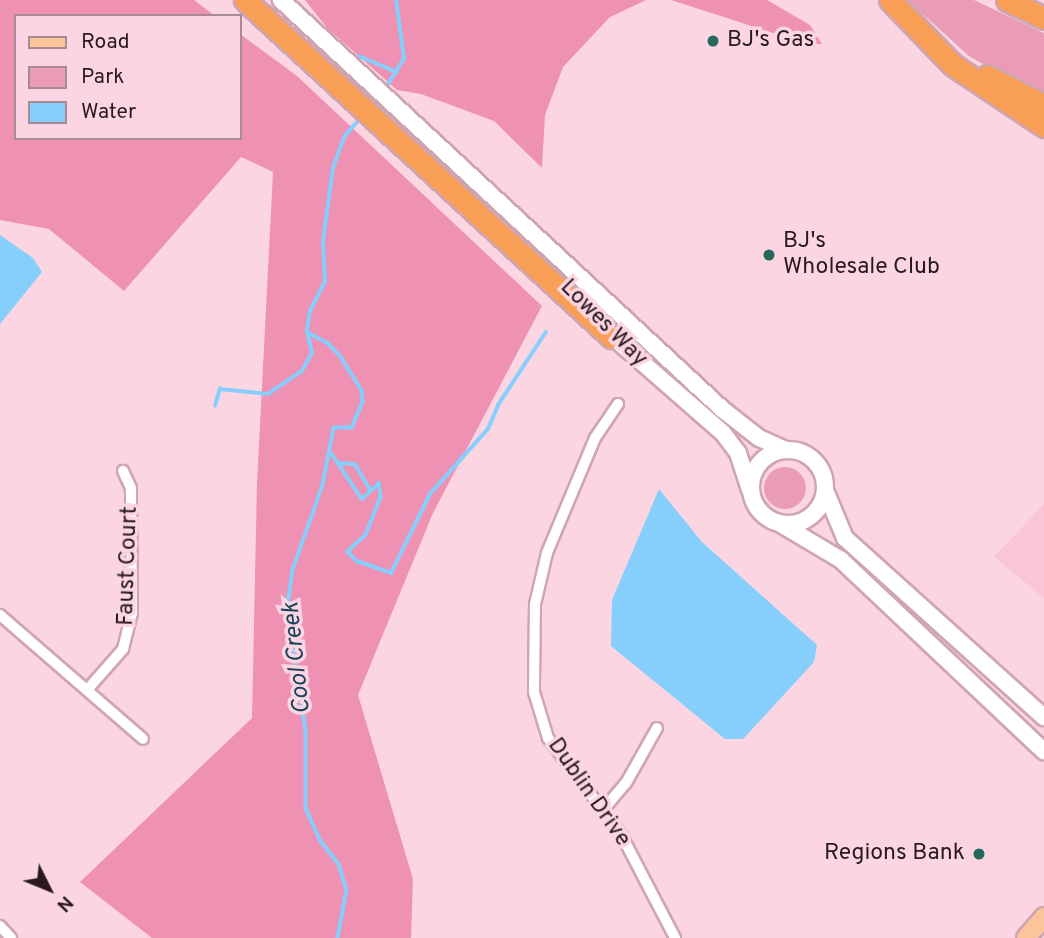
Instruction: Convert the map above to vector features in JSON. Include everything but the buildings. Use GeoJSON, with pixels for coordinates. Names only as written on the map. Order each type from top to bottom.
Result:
{"type":"FeatureCollection","features":[{"type":"Feature","properties":{"kind":"highway"},"geometry":{"type":"LineString","coordinates":[[245,0],[313,48],[434,177],[612,337]]}},
{"type":"Feature","properties":{"kind":"highway"},"geometry":{"type":"LineString","coordinates":[[890,0],[953,65],[1044,126]]}},
{"type":"Feature","properties":{"kind":"highway"},"geometry":{"type":"LineString","coordinates":[[898,0],[963,60],[1044,105]]}},
{"type":"Feature","properties":{"kind":"highway"},"geometry":{"type":"LineString","coordinates":[[1007,0],[1044,18]]}},
{"type":"Feature","properties":{"kind":"main road"},"geometry":{"type":"LineString","coordinates":[[1026,938],[1044,916]]}},
{"type":"Feature","properties":{"kind":"street","name":"Lowes Way"},"geometry":{"type":"LineString","coordinates":[[281,0],[313,48],[448,160],[722,409],[759,438],[814,461],[845,538],[1044,717]]}},
{"type":"Feature","properties":{"kind":"street","name":"Lowes Way"},"geometry":{"type":"LineString","coordinates":[[448,160],[612,337],[723,433],[738,453],[759,512],[841,561],[1044,751]]}},
{"type":"Feature","properties":{"kind":"street","name":"Dublin Drive"},"geometry":{"type":"LineString","coordinates":[[618,404],[595,438],[547,553],[534,604],[534,692],[548,738],[621,836],[675,938]]}},
{"type":"Feature","properties":{"kind":"street"},"geometry":{"type":"LineString","coordinates":[[750,490],[760,462],[786,450]]}},
{"type":"Feature","properties":{"kind":"street","name":"Faust Court"},"geometry":{"type":"LineString","coordinates":[[87,690],[123,649],[132,613],[131,488],[123,471]]}},
{"type":"Feature","properties":{"kind":"street"},"geometry":{"type":"LineString","coordinates":[[779,523],[796,523],[813,514],[825,490]]}},
{"type":"Feature","properties":{"kind":"street"},"geometry":{"type":"LineString","coordinates":[[0,615],[143,739]]}},
{"type":"Feature","properties":{"kind":"street"},"geometry":{"type":"LineString","coordinates":[[603,810],[626,783],[657,728]]}},
{"type":"Feature","properties":{"kind":"street"},"geometry":{"type":"LineString","coordinates":[[0,926],[11,938]]}},
{"type":"Feature","properties":{"kind":"shaded area"},"geometry":{"type":"Polygon","coordinates":[[[0,0],[194,0],[212,14],[14,14],[14,140],[242,140],[242,35],[297,76],[542,306],[433,513],[358,695],[413,879],[411,938],[152,938],[80,882],[252,718],[257,483],[273,172],[241,157],[124,291],[49,229],[0,220],[0,0]]]}},
{"type":"Feature","properties":{"kind":"shaded area"},"geometry":{"type":"Polygon","coordinates":[[[305,0],[646,0],[610,17],[563,67],[545,115],[542,168],[494,121],[421,94],[397,90],[327,28],[305,0]]]}},
{"type":"Feature","properties":{"kind":"shaded area"},"geometry":{"type":"Polygon","coordinates":[[[671,0],[767,0],[810,25],[822,44],[807,44],[671,0]]]}},
{"type":"Feature","properties":{"kind":"shaded area"},"geometry":{"type":"Polygon","coordinates":[[[1044,504],[1044,598],[994,557],[1044,504]]]}},
{"type":"Feature","properties":{"kind":"green space"},"geometry":{"type":"Polygon","coordinates":[[[907,0],[974,0],[1044,33],[1044,99],[969,56],[907,0]]]}},
{"type":"Feature","properties":{"kind":"green space"},"geometry":{"type":"Polygon","coordinates":[[[785,467],[800,473],[806,488],[800,503],[785,509],[770,503],[764,488],[770,473],[785,467]]]}},
{"type":"Feature","properties":{"kind":"water"},"geometry":{"type":"Polygon","coordinates":[[[0,235],[33,258],[42,272],[0,324],[0,235]]]}},
{"type":"Feature","properties":{"kind":"water"},"geometry":{"type":"Polygon","coordinates":[[[659,489],[702,542],[817,645],[814,662],[743,739],[725,739],[611,646],[612,600],[659,489]]]}},
{"type":"Feature","properties":{"kind":"waterway","name":"Cool Creek"},"geometry":{"type":"LineString","coordinates":[[385,89],[404,59],[396,0]]}},
{"type":"Feature","properties":{"kind":"waterway"},"geometry":{"type":"LineString","coordinates":[[359,56],[397,72]]}},
{"type":"Feature","properties":{"kind":"waterway","name":"Cool Creek"},"geometry":{"type":"LineString","coordinates":[[215,406],[220,389],[268,394],[302,371],[312,353],[307,332],[310,311],[325,282],[323,241],[333,168],[344,137],[362,116]]}},
{"type":"Feature","properties":{"kind":"waterway","name":"Cool Creek"},"geometry":{"type":"LineString","coordinates":[[307,332],[328,343],[341,357],[362,391],[363,402],[352,428],[334,428],[323,485],[293,570],[287,611],[306,730],[306,808],[321,841],[339,864],[347,890],[338,938]]}},
{"type":"Feature","properties":{"kind":"waterway"},"geometry":{"type":"LineString","coordinates":[[332,454],[362,499],[379,483],[381,497],[366,535],[348,552],[357,561],[391,573],[430,494],[488,429],[498,405],[546,332]]}},
{"type":"Feature","properties":{"kind":"waterway"},"geometry":{"type":"LineString","coordinates":[[339,463],[355,464],[370,489]]}},
{"type":"Feature","properties":{"kind":"place","name":"BJ's Gas"},"geometry":{"type":"Point","coordinates":[713,41]}},
{"type":"Feature","properties":{"kind":"place","name":"BJ's Wholesale Club"},"geometry":{"type":"Point","coordinates":[769,255]}},
{"type":"Feature","properties":{"kind":"place","name":"Regions Bank"},"geometry":{"type":"Point","coordinates":[979,854]}}]}
